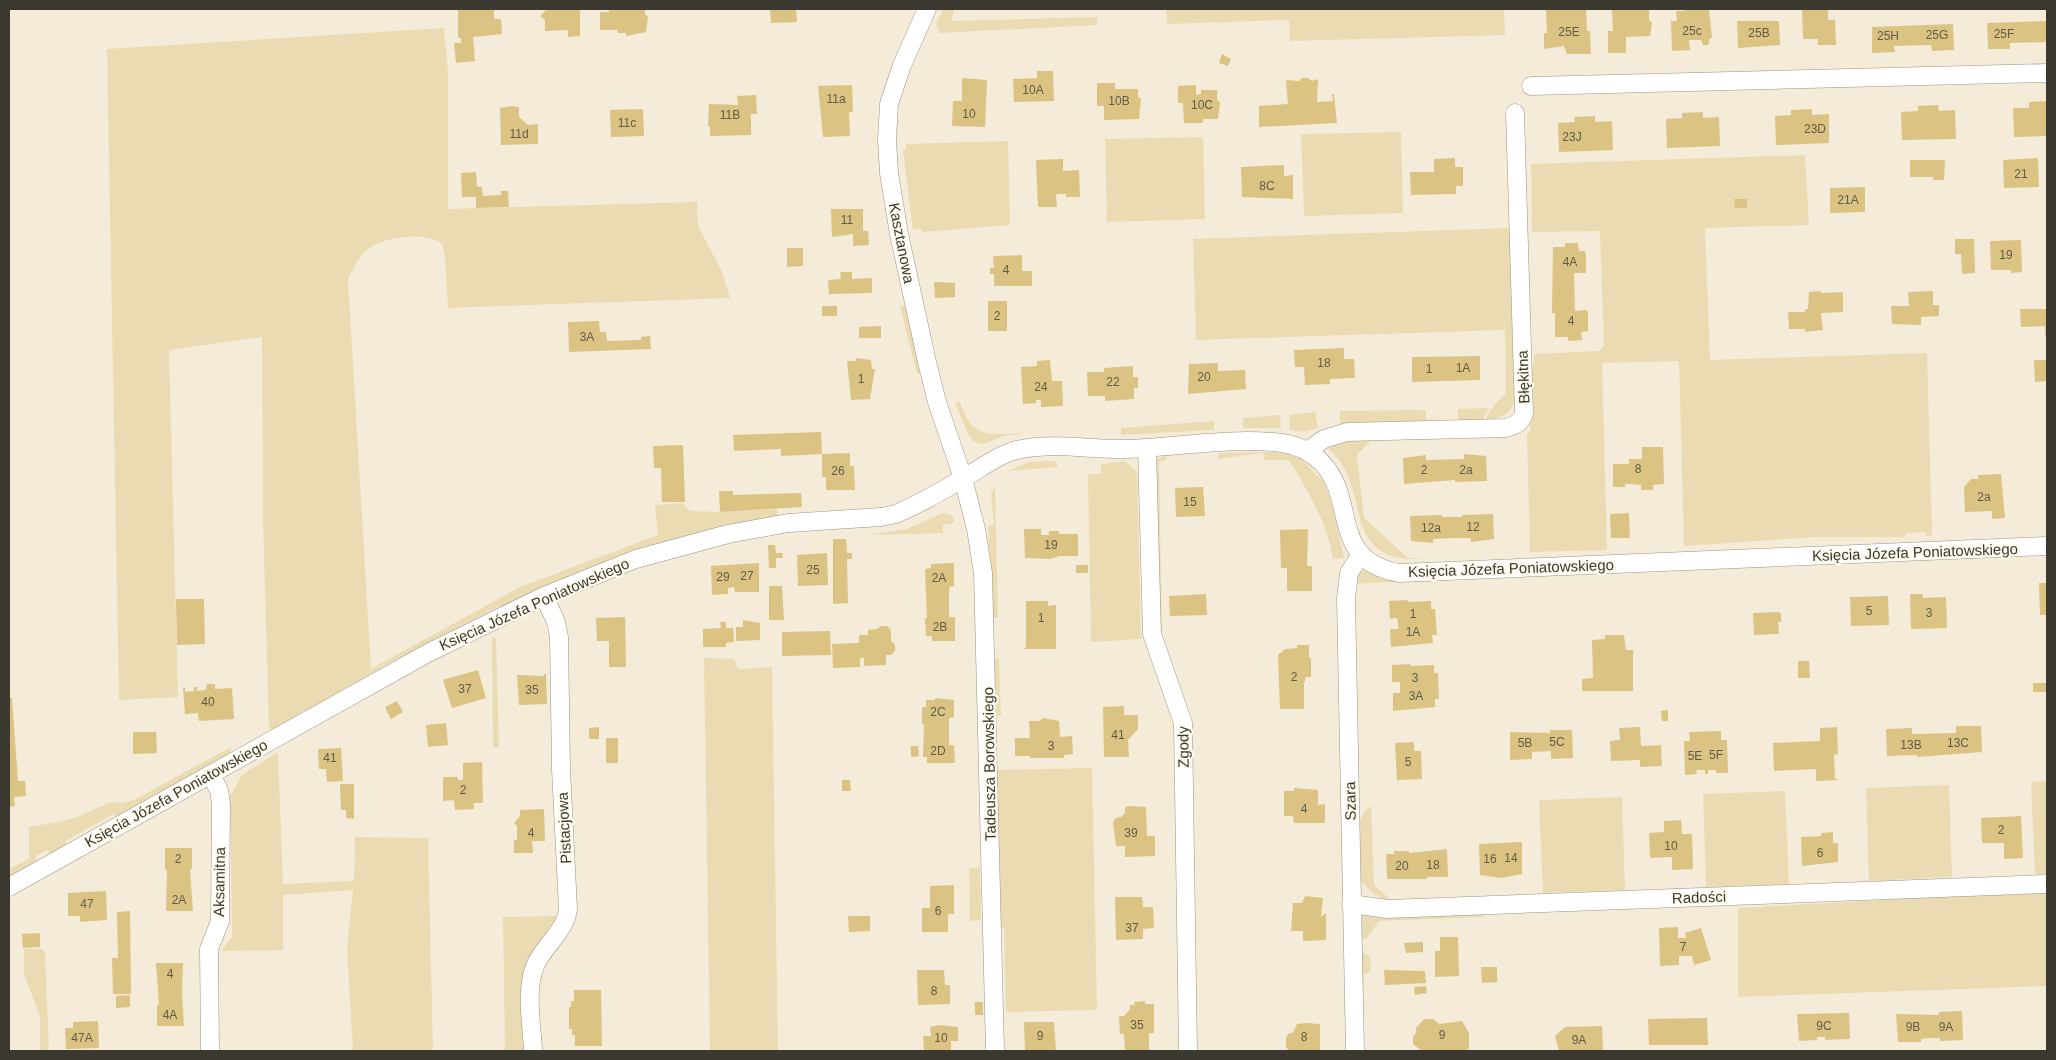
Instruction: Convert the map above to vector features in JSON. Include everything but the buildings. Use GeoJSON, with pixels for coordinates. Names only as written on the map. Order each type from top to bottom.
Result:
{"type":"FeatureCollection","features":[{"type":"Feature","properties":{"kind":"street","name":"Kasztanowa"},"geometry":{"type":"LineString","coordinates":[[927,9],[891,95],[887,150],[899,234],[925,353],[935,395],[963,478]]}},
{"type":"Feature","properties":{"kind":"street"},"geometry":{"type":"LineString","coordinates":[[1531,86],[2047,73]]}},
{"type":"Feature","properties":{"kind":"street","name":"Błękitna"},"geometry":{"type":"LineString","coordinates":[[1307,451],[1324,439],[1347,432],[1506,428],[1516,425],[1522,418],[1524,413],[1515,112]]}},
{"type":"Feature","properties":{"kind":"street","name":"Księcia Józefa Poniatowskiego"},"geometry":{"type":"LineString","coordinates":[[9,887],[428,653],[544,596],[636,559],[728,534],[788,523],[881,517],[896,514],[1000,457],[1022,449],[1065,447],[1147,448],[1259,441],[1290,444],[1307,451],[1332,475],[1338,490],[1347,531],[1361,554],[1388,570],[1411,574],[2047,546]]}},
{"type":"Feature","properties":{"kind":"street","name":"Zgody"},"geometry":{"type":"LineString","coordinates":[[1147,448],[1152,634],[1183,723],[1188,1051]]}},
{"type":"Feature","properties":{"kind":"street","name":"Tadeusza Borowskiego"},"geometry":{"type":"LineString","coordinates":[[963,478],[976,529],[982,573],[989,736],[995,1051]]}},
{"type":"Feature","properties":{"kind":"street","name":"Szara"},"geometry":{"type":"LineString","coordinates":[[1355,1051],[1346,600],[1350,571],[1361,554]]}},
{"type":"Feature","properties":{"kind":"street","name":"Pistacjowa"},"geometry":{"type":"LineString","coordinates":[[533,1051],[531,986],[533,973],[536,964],[566,919],[568,909],[561,769],[559,637],[556,622],[544,596]]}},
{"type":"Feature","properties":{"kind":"street","name":"Aksamitna"},"geometry":{"type":"LineString","coordinates":[[210,774],[219,790],[221,804],[220,922],[209,949],[210,1051]]}},
{"type":"Feature","properties":{"kind":"street","name":"Radości"},"geometry":{"type":"LineString","coordinates":[[1351,904],[1388,908],[2047,884]]}},
{"type":"Feature","properties":{"kind":"shaded area"},"geometry":{"type":"Polygon","coordinates":[[[943,9],[955,9],[951,21],[1097,17],[1097,25],[940,33],[936,24],[943,9]]]}},
{"type":"Feature","properties":{"kind":"shaded area"},"geometry":{"type":"Polygon","coordinates":[[[1166,9],[1504,9],[1505,35],[1290,41],[1289,20],[1167,24],[1166,9]]]}},
{"type":"Feature","properties":{"kind":"shaded area"},"geometry":{"type":"Polygon","coordinates":[[[444,28],[448,72],[448,209],[697,202],[698,226],[722,272],[730,298],[448,308],[445,258],[442,244],[424,237],[400,238],[378,244],[362,255],[348,279],[371,669],[520,587],[658,535],[655,505],[683,503],[690,511],[720,512],[777,509],[778,516],[742,522],[672,540],[604,563],[503,606],[499,606],[387,664],[272,730],[269,726],[263,522],[262,337],[169,350],[178,697],[119,700],[107,49],[444,28]]]}},
{"type":"Feature","properties":{"kind":"shaded area"},"geometry":{"type":"Polygon","coordinates":[[[1401,132],[1403,213],[1304,216],[1301,134],[1401,132]]]}},
{"type":"Feature","properties":{"kind":"shaded area"},"geometry":{"type":"Polygon","coordinates":[[[1203,137],[1205,219],[1107,222],[1105,139],[1203,137]]]}},
{"type":"Feature","properties":{"kind":"shaded area"},"geometry":{"type":"Polygon","coordinates":[[[1008,141],[1010,225],[922,232],[920,228],[913,230],[903,150],[906,150],[906,144],[1008,141]]]}},
{"type":"Feature","properties":{"kind":"shaded area"},"geometry":{"type":"Polygon","coordinates":[[[1805,155],[1809,225],[1705,228],[1710,360],[1927,353],[1932,535],[1927,536],[1925,532],[1906,533],[1905,537],[1815,537],[1684,546],[1679,361],[1602,363],[1607,550],[1530,552],[1527,434],[1530,431],[1531,366],[1534,365],[1534,354],[1600,351],[1604,345],[1600,231],[1532,232],[1531,164],[1805,155]]]}},
{"type":"Feature","properties":{"kind":"shaded area"},"geometry":{"type":"Polygon","coordinates":[[[1510,228],[1517,398],[1511,409],[1501,417],[1484,421],[1492,408],[1506,393],[1505,330],[1196,340],[1193,239],[1510,228]]]}},
{"type":"Feature","properties":{"kind":"shaded area"},"geometry":{"type":"Polygon","coordinates":[[[900,306],[907,306],[923,373],[917,374],[900,306]]]}},
{"type":"Feature","properties":{"kind":"shaded area"},"geometry":{"type":"Polygon","coordinates":[[[960,402],[965,415],[978,429],[994,434],[1027,433],[1003,436],[984,444],[974,442],[968,434],[955,403],[960,402]]]}},
{"type":"Feature","properties":{"kind":"shaded area"},"geometry":{"type":"Polygon","coordinates":[[[1489,408],[1482,421],[1461,421],[1458,418],[1458,409],[1489,408]]]}},
{"type":"Feature","properties":{"kind":"shaded area"},"geometry":{"type":"Polygon","coordinates":[[[1426,410],[1426,422],[1340,426],[1340,411],[1426,410]]]}},
{"type":"Feature","properties":{"kind":"shaded area"},"geometry":{"type":"Polygon","coordinates":[[[1315,412],[1318,428],[1303,432],[1290,430],[1289,415],[1315,412]]]}},
{"type":"Feature","properties":{"kind":"shaded area"},"geometry":{"type":"Polygon","coordinates":[[[1280,415],[1281,428],[1243,428],[1243,418],[1280,415]]]}},
{"type":"Feature","properties":{"kind":"shaded area"},"geometry":{"type":"Polygon","coordinates":[[[1214,421],[1214,430],[1121,435],[1121,428],[1214,421]]]}},
{"type":"Feature","properties":{"kind":"shaded area"},"geometry":{"type":"Polygon","coordinates":[[[1373,439],[1357,455],[1364,518],[1408,558],[1435,558],[1413,559],[1400,558],[1386,553],[1375,546],[1368,538],[1359,516],[1345,469],[1325,445],[1340,440],[1373,439]]]}},
{"type":"Feature","properties":{"kind":"shaded area"},"geometry":{"type":"Polygon","coordinates":[[[1276,452],[1296,456],[1323,481],[1330,497],[1344,558],[1333,559],[1321,519],[1310,495],[1289,460],[1264,460],[1263,453],[1217,459],[1219,453],[1276,452]]]}},
{"type":"Feature","properties":{"kind":"shaded area"},"geometry":{"type":"Polygon","coordinates":[[[1166,455],[1166,460],[1159,461],[1162,635],[1160,634],[1155,463],[1166,455]]]}},
{"type":"Feature","properties":{"kind":"shaded area"},"geometry":{"type":"Polygon","coordinates":[[[1055,461],[1058,467],[1008,471],[1029,462],[1055,461]]]}},
{"type":"Feature","properties":{"kind":"shaded area"},"geometry":{"type":"Polygon","coordinates":[[[1125,461],[1137,472],[1141,639],[1091,642],[1088,474],[1101,474],[1101,464],[1125,461]]]}},
{"type":"Feature","properties":{"kind":"shaded area"},"geometry":{"type":"Polygon","coordinates":[[[995,486],[998,618],[993,617],[988,526],[994,525],[991,494],[995,486]]]}},
{"type":"Feature","properties":{"kind":"shaded area"},"geometry":{"type":"Polygon","coordinates":[[[943,513],[951,515],[955,521],[951,524],[943,524],[943,533],[868,535],[907,529],[943,513]]]}},
{"type":"Feature","properties":{"kind":"shaded area"},"geometry":{"type":"Polygon","coordinates":[[[1365,570],[1407,581],[1353,584],[1359,572],[1365,570]]]}},
{"type":"Feature","properties":{"kind":"shaded area"},"geometry":{"type":"Polygon","coordinates":[[[492,637],[496,639],[499,747],[493,747],[492,637]]]}},
{"type":"Feature","properties":{"kind":"shaded area"},"geometry":{"type":"Polygon","coordinates":[[[704,658],[734,659],[738,669],[772,667],[778,1051],[710,1051],[704,658]]]}},
{"type":"Feature","properties":{"kind":"shaded area"},"geometry":{"type":"Polygon","coordinates":[[[999,658],[1001,716],[995,715],[994,659],[999,658]]]}},
{"type":"Feature","properties":{"kind":"shaded area"},"geometry":{"type":"Polygon","coordinates":[[[231,747],[231,754],[117,817],[114,814],[65,841],[67,845],[52,854],[47,850],[36,856],[37,863],[9,878],[9,869],[29,859],[29,827],[80,816],[111,802],[123,803],[136,799],[231,747]]]}},
{"type":"Feature","properties":{"kind":"shaded area"},"geometry":{"type":"Polygon","coordinates":[[[278,752],[283,884],[354,881],[355,837],[428,838],[433,1051],[353,1051],[347,949],[353,890],[283,895],[283,950],[221,951],[232,937],[230,796],[242,775],[278,752]]]}},
{"type":"Feature","properties":{"kind":"shaded area"},"geometry":{"type":"Polygon","coordinates":[[[1092,768],[1097,1010],[1006,1012],[1004,928],[999,928],[996,770],[1092,768]]]}},
{"type":"Feature","properties":{"kind":"shaded area"},"geometry":{"type":"Polygon","coordinates":[[[2047,781],[2047,874],[2035,874],[2031,782],[2047,781]]]}},
{"type":"Feature","properties":{"kind":"shaded area"},"geometry":{"type":"Polygon","coordinates":[[[1949,785],[1952,877],[1869,881],[1866,788],[1949,785]]]}},
{"type":"Feature","properties":{"kind":"shaded area"},"geometry":{"type":"Polygon","coordinates":[[[1785,791],[1789,884],[1706,887],[1703,794],[1785,791]]]}},
{"type":"Feature","properties":{"kind":"shaded area"},"geometry":{"type":"Polygon","coordinates":[[[1622,797],[1625,890],[1543,893],[1539,800],[1622,797]]]}},
{"type":"Feature","properties":{"kind":"shaded area"},"geometry":{"type":"Polygon","coordinates":[[[1371,807],[1374,885],[1389,898],[1387,902],[1372,892],[1357,877],[1357,838],[1359,827],[1365,811],[1371,807]]]}},
{"type":"Feature","properties":{"kind":"shaded area"},"geometry":{"type":"Polygon","coordinates":[[[980,867],[981,920],[970,921],[969,869],[980,867]]]}},
{"type":"Feature","properties":{"kind":"shaded area"},"geometry":{"type":"Polygon","coordinates":[[[2047,891],[2047,986],[1738,997],[1738,908],[2047,891]]]}},
{"type":"Feature","properties":{"kind":"shaded area"},"geometry":{"type":"Polygon","coordinates":[[[1480,909],[1484,917],[1379,921],[1367,938],[1362,939],[1362,952],[1370,956],[1371,970],[1364,975],[1364,986],[1361,988],[1358,915],[1480,909]]]}},
{"type":"Feature","properties":{"kind":"shaded area"},"geometry":{"type":"Polygon","coordinates":[[[558,916],[527,968],[527,1051],[505,1051],[503,917],[558,916]]]}},
{"type":"Feature","properties":{"kind":"shaded area"},"geometry":{"type":"Polygon","coordinates":[[[24,949],[42,949],[45,954],[49,1051],[40,1051],[40,1017],[24,974],[24,949]]]}}]}
